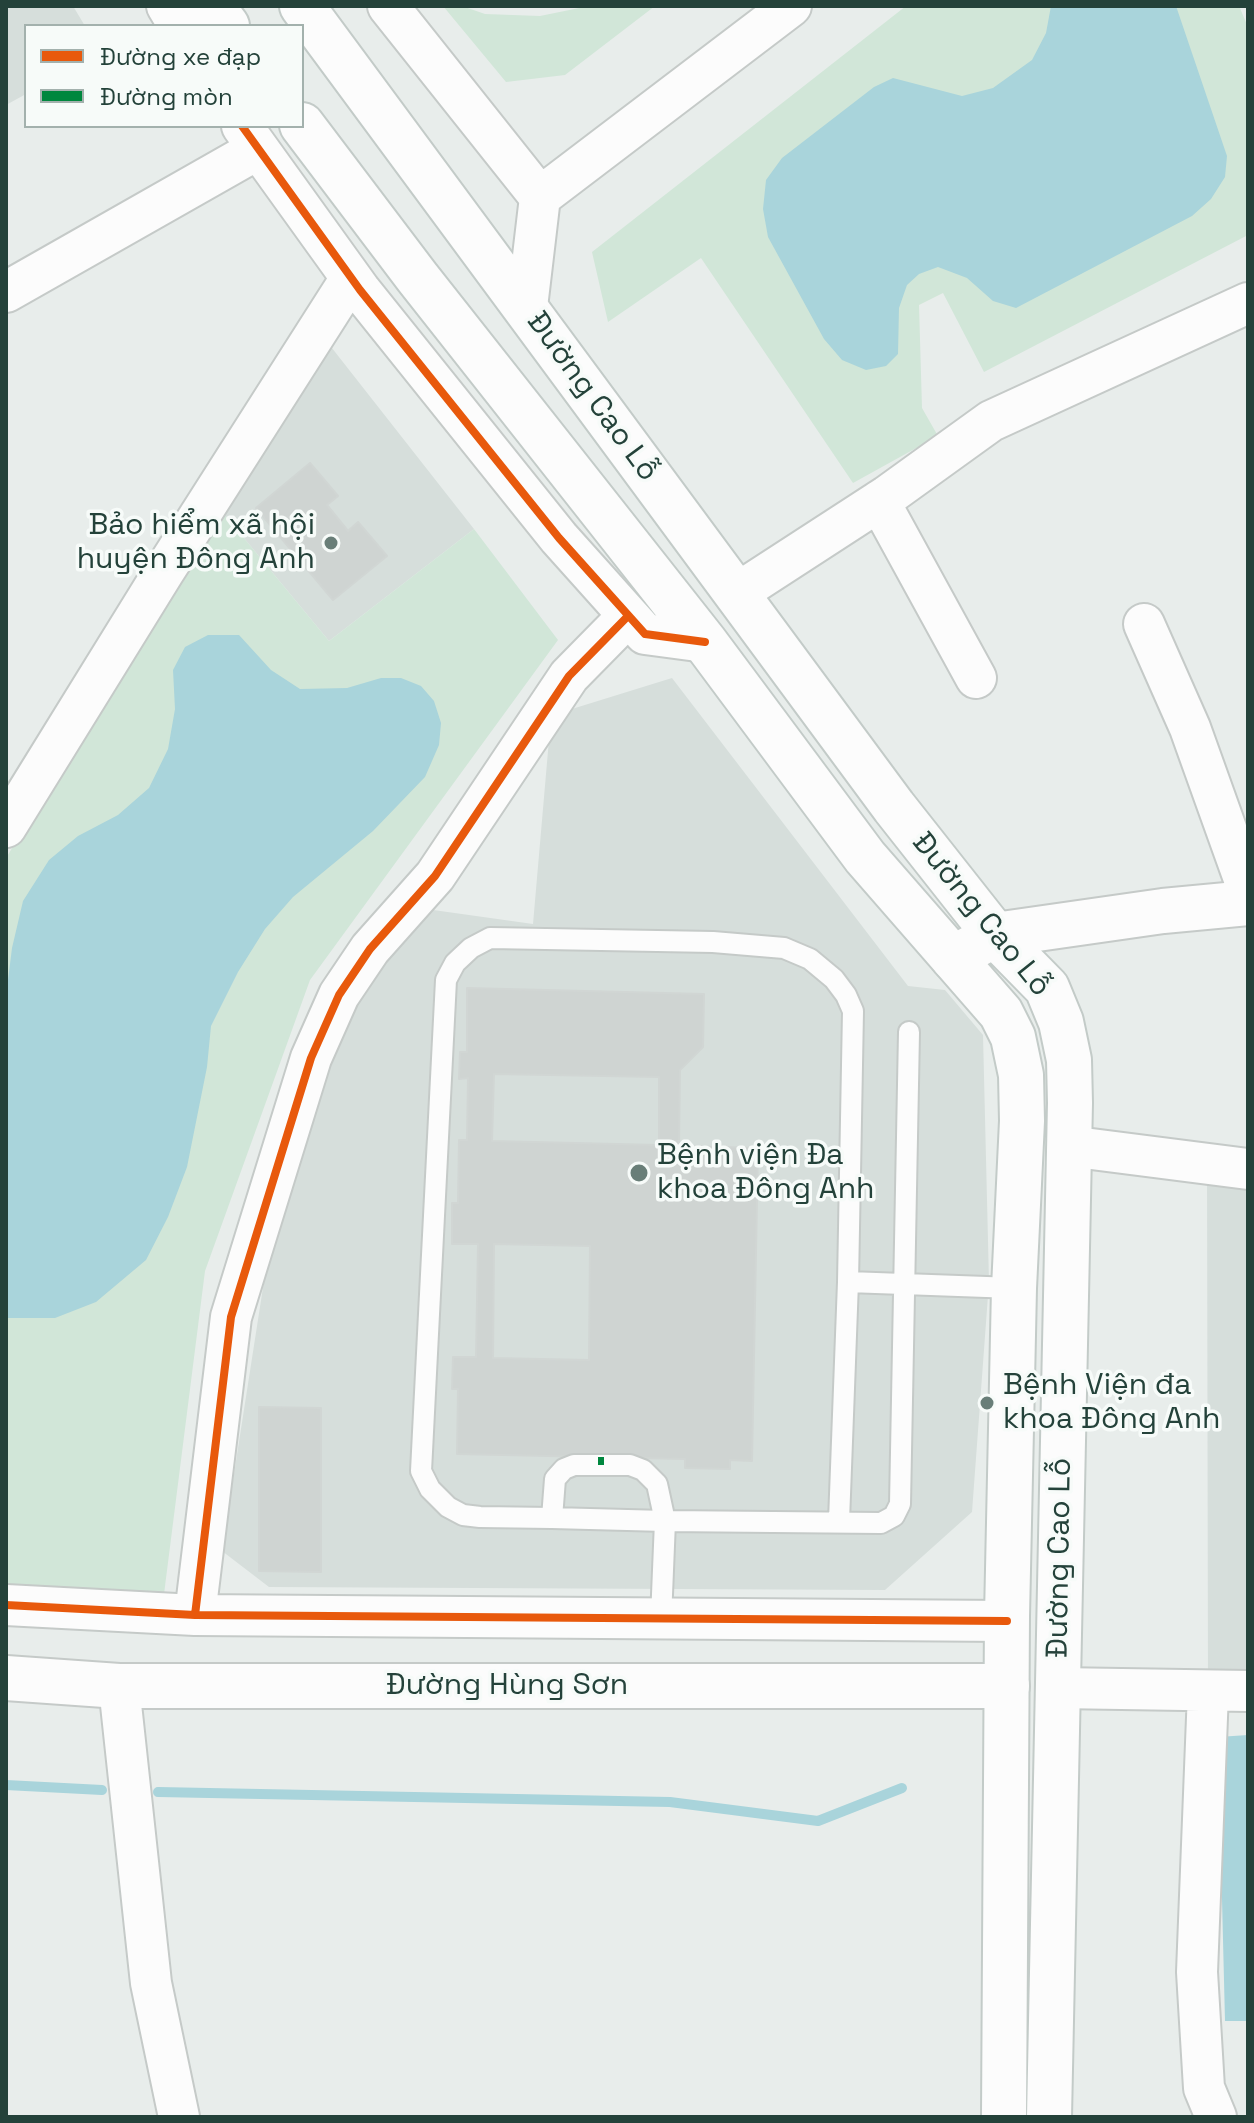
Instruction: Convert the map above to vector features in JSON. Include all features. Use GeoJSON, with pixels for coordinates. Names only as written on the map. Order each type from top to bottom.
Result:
{"type":"FeatureCollection","features":[{"type":"Feature","properties":{"kind":"main road"},"geometry":{"type":"LineString","coordinates":[[212,6],[226,24]]}},
{"type":"Feature","properties":{"kind":"main road","name":"Đường Cao Lỗ"},"geometry":{"type":"LineString","coordinates":[[302,6],[894,807],[995,935],[1047,988],[1061,1022],[1069,1060],[1049,2117]]}},
{"type":"Feature","properties":{"kind":"main road","name":"Đường Cao Lỗ"},"geometry":{"type":"LineString","coordinates":[[304,128],[705,642],[865,857],[918,922],[1001,1013],[1013,1037],[1021,1075],[1007,1621],[1004,2117]]}},
{"type":"Feature","properties":{"kind":"main road"},"geometry":{"type":"LineString","coordinates":[[953,958],[995,935],[1163,911],[1248,903]]}},
{"type":"Feature","properties":{"kind":"main road","name":"Đường Hùng Sơn"},"geometry":{"type":"LineString","coordinates":[[6,1678],[119,1686],[1007,1686]]}},
{"type":"Feature","properties":{"kind":"street"},"geometry":{"type":"LineString","coordinates":[[167,6],[178,24]]}},
{"type":"Feature","properties":{"kind":"street"},"geometry":{"type":"LineString","coordinates":[[388,6],[540,197],[527,307]]}},
{"type":"Feature","properties":{"kind":"street"},"geometry":{"type":"LineString","coordinates":[[540,197],[791,6]]}},
{"type":"Feature","properties":{"kind":"street"},"geometry":{"type":"LineString","coordinates":[[6,292],[250,138],[351,278],[559,538],[628,616],[645,634],[705,642]]}},
{"type":"Feature","properties":{"kind":"street"},"geometry":{"type":"LineString","coordinates":[[6,827],[351,278]]}},
{"type":"Feature","properties":{"kind":"street"},"geometry":{"type":"LineString","coordinates":[[736,594],[879,501],[991,421],[1248,303]]}},
{"type":"Feature","properties":{"kind":"street"},"geometry":{"type":"LineString","coordinates":[[464,419],[504,386]]}},
{"type":"Feature","properties":{"kind":"street"},"geometry":{"type":"LineString","coordinates":[[879,501],[976,678]]}},
{"type":"Feature","properties":{"kind":"street"},"geometry":{"type":"LineString","coordinates":[[195,1615],[231,1317],[311,1058],[339,995],[370,949],[435,876],[569,676],[628,616]]}},
{"type":"Feature","properties":{"kind":"street"},"geometry":{"type":"LineString","coordinates":[[1144,624],[1190,728],[1248,890]]}},
{"type":"Feature","properties":{"kind":"street"},"geometry":{"type":"LineString","coordinates":[[1068,1146],[1248,1169]]}},
{"type":"Feature","properties":{"kind":"street"},"geometry":{"type":"LineString","coordinates":[[6,1605],[195,1615],[1007,1621]]}},
{"type":"Feature","properties":{"kind":"street"},"geometry":{"type":"LineString","coordinates":[[119,1686],[151,1983],[179,2117]]}},
{"type":"Feature","properties":{"kind":"street"},"geometry":{"type":"LineString","coordinates":[[1058,1688],[1248,1691]]}},
{"type":"Feature","properties":{"kind":"street"},"geometry":{"type":"LineString","coordinates":[[1208,1692],[1197,1972],[1204,2088],[1216,2117]]}},
{"type":"Feature","properties":{"kind":"lane"},"geometry":{"type":"LineString","coordinates":[[839,1521],[848,1282],[853,1011],[846,995],[834,979],[810,959],[784,948],[727,943],[490,938],[471,948],[455,963],[446,980],[421,1471],[430,1489],[448,1507],[463,1515],[881,1523],[894,1516],[900,1504],[909,1032]]}},
{"type":"Feature","properties":{"kind":"lane"},"geometry":{"type":"LineString","coordinates":[[848,1282],[1014,1288]]}},
{"type":"Feature","properties":{"kind":"lane"},"geometry":{"type":"LineString","coordinates":[[552,1518],[555,1479],[564,1469],[574,1465],[630,1465],[643,1470],[657,1484],[665,1521],[661,1619]]}},
{"type":"Feature","properties":{"kind":"shaded area"},"geometry":{"type":"Polygon","coordinates":[[[6,6],[73,6],[84,24],[24,24],[24,95],[6,105],[6,6]]]}},
{"type":"Feature","properties":{"kind":"shaded area"},"geometry":{"type":"Polygon","coordinates":[[[328,343],[474,529],[329,641],[220,509],[328,343]]]}},
{"type":"Feature","properties":{"kind":"shaded area","name":"Bệnh viện Đa khoa Đông Anh"},"geometry":{"type":"Polygon","coordinates":[[[672,678],[908,986],[945,990],[983,1035],[989,1282],[972,1512],[885,1590],[269,1587],[222,1551],[269,1249],[313,1097],[339,1039],[374,974],[419,908],[533,924],[550,728],[559,713],[672,678]]]}},
{"type":"Feature","properties":{"kind":"shaded area"},"geometry":{"type":"Polygon","coordinates":[[[1248,1163],[1248,1691],[1208,1692],[1207,1164],[1248,1163]]]}},
{"type":"Feature","properties":{"kind":"green space"},"geometry":{"type":"Polygon","coordinates":[[[443,6],[462,6],[485,14],[540,16],[589,6],[655,6],[565,75],[506,82],[443,6]]]}},
{"type":"Feature","properties":{"kind":"green space"},"geometry":{"type":"Polygon","coordinates":[[[906,6],[1239,6],[1248,27],[1248,235],[984,372],[943,293],[919,305],[922,408],[938,436],[853,483],[701,258],[608,322],[592,252],[906,6]]]}},
{"type":"Feature","properties":{"kind":"green space"},"geometry":{"type":"Polygon","coordinates":[[[220,509],[329,641],[474,529],[558,640],[310,980],[205,1271],[164,1594],[6,1586],[6,858],[220,509]]]}},
{"type":"Feature","properties":{"kind":"water"},"geometry":{"type":"Polygon","coordinates":[[[1051,6],[1176,6],[1227,156],[1225,177],[1211,199],[1192,216],[1016,308],[993,301],[967,278],[938,267],[919,274],[907,285],[899,308],[898,354],[886,366],[866,370],[842,360],[824,339],[768,237],[763,209],[766,180],[782,158],[874,87],[893,78],[962,96],[993,88],[1032,60],[1046,33],[1051,6]]]}},
{"type":"Feature","properties":{"kind":"water"},"geometry":{"type":"Polygon","coordinates":[[[208,635],[239,635],[271,670],[300,689],[347,688],[381,678],[401,678],[421,686],[434,701],[441,723],[439,745],[425,777],[373,831],[293,897],[265,929],[238,972],[211,1026],[207,1067],[187,1167],[168,1217],[146,1260],[96,1302],[55,1318],[6,1318],[6,996],[12,948],[23,901],[49,860],[78,836],[118,815],[149,788],[168,749],[175,709],[173,670],[185,647],[208,635]]]}},
{"type":"Feature","properties":{"kind":"water"},"geometry":{"type":"Polygon","coordinates":[[[1248,1735],[1248,2021],[1225,2021],[1218,1737],[1248,1735]]]}},
{"type":"Feature","properties":{"kind":"building","name":"Bảo hiểm xã hội huyện Đông Anh"},"geometry":{"type":"Polygon","coordinates":[[[310,463],[338,496],[327,505],[348,531],[358,522],[387,556],[333,600],[256,508],[310,463]]]}},
{"type":"Feature","properties":{"kind":"building"},"geometry":{"type":"Polygon","coordinates":[[[467,988],[704,994],[703,1047],[680,1070],[679,1146],[758,1148],[752,1461],[730,1460],[730,1469],[685,1468],[685,1459],[457,1454],[458,1389],[452,1389],[453,1357],[476,1357],[478,1244],[452,1244],[452,1203],[458,1203],[459,1140],[467,1140],[468,1078],[459,1079],[460,1052],[467,1052],[467,988]],[[494,1074],[492,1141],[659,1145],[659,1077],[494,1074]],[[494,1244],[493,1358],[589,1360],[590,1246],[494,1244]]]}},
{"type":"Feature","properties":{"kind":"building"},"geometry":{"type":"Polygon","coordinates":[[[259,1407],[321,1408],[321,1572],[259,1571],[259,1407]]]}},
{"type":"Feature","properties":{"kind":"waterway"},"geometry":{"type":"LineString","coordinates":[[6,1785],[102,1790]]}},
{"type":"Feature","properties":{"kind":"waterway"},"geometry":{"type":"LineString","coordinates":[[158,1792],[670,1802],[818,1821],[902,1788]]}},
{"type":"Feature","properties":{"kind":"marked path"},"geometry":{"type":"LineString","coordinates":[[601,1457],[601,1465]]}},
{"type":"Feature","properties":{"kind":"cycle path"},"geometry":{"type":"LineString","coordinates":[[243,128],[360,290],[559,538],[645,634],[705,642]]}},
{"type":"Feature","properties":{"kind":"cycle path"},"geometry":{"type":"LineString","coordinates":[[195,1615],[231,1317],[311,1058],[339,995],[370,949],[435,876],[569,676],[628,616]]}},
{"type":"Feature","properties":{"kind":"cycle path"},"geometry":{"type":"LineString","coordinates":[[6,1605],[195,1615],[1007,1621]]}},
{"type":"Feature","properties":{"kind":"place","name":"Bảo hiểm xã hội huyện Đông Anh"},"geometry":{"type":"Point","coordinates":[331,543]}},
{"type":"Feature","properties":{"kind":"place","name":"Bệnh viện Đa khoa Đông Anh"},"geometry":{"type":"Point","coordinates":[639,1173]}},
{"type":"Feature","properties":{"kind":"place","name":"Bệnh Viện đa khoa Đông Anh"},"geometry":{"type":"Point","coordinates":[987,1403]}}]}
